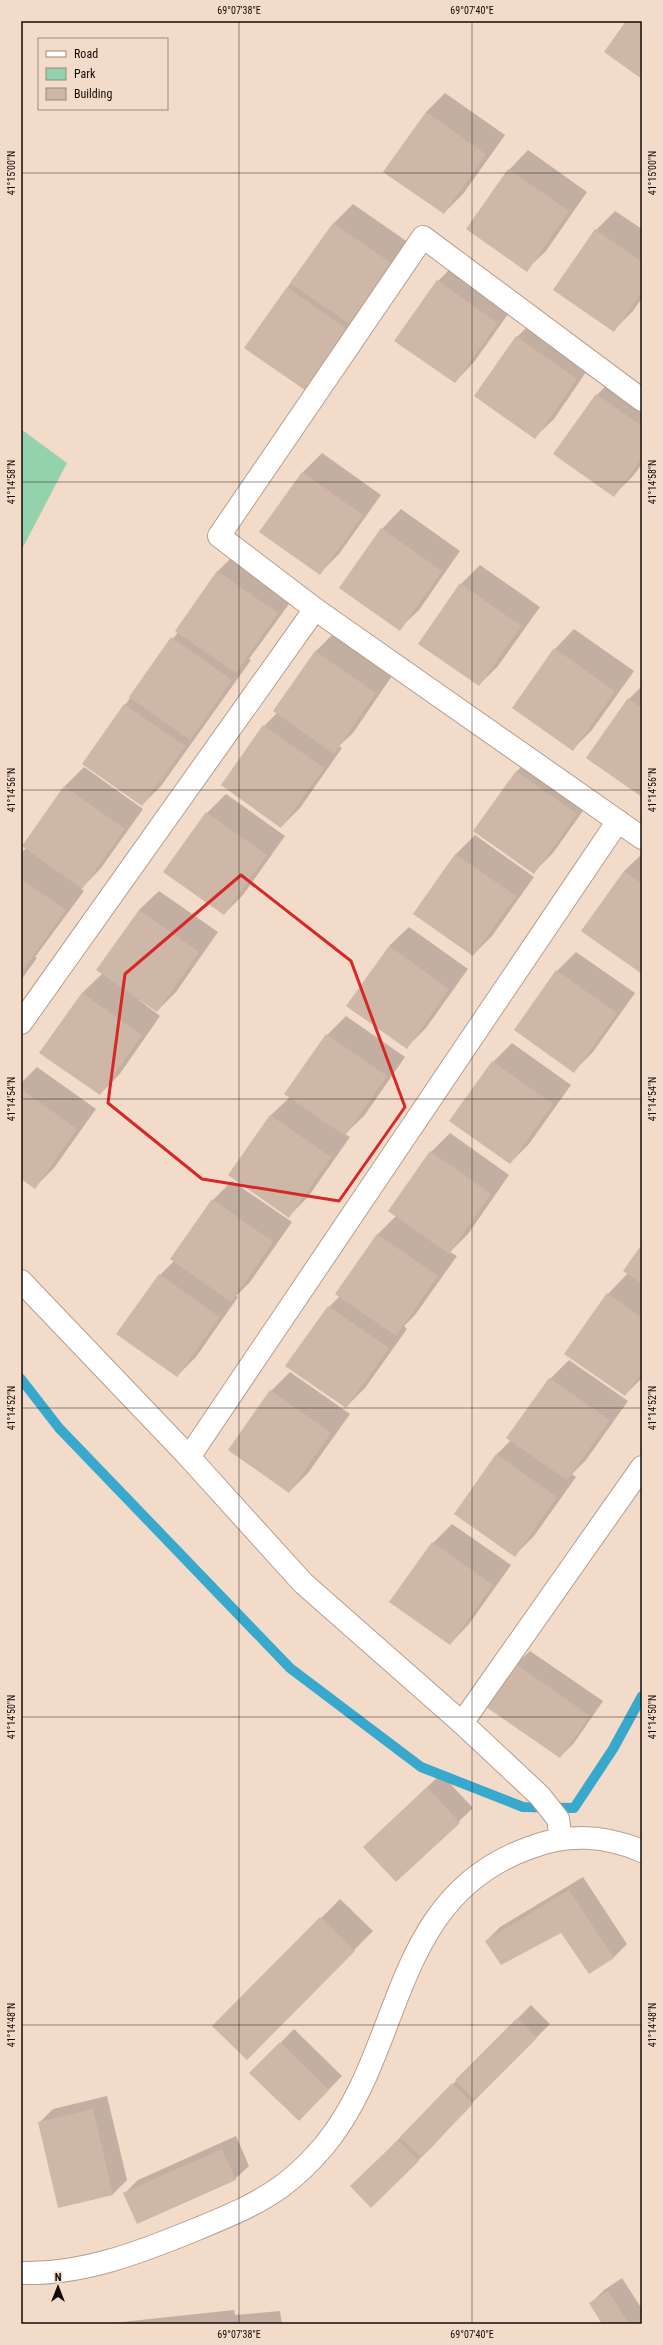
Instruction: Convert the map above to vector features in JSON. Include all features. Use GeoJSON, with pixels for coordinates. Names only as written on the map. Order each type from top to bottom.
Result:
{"type":"FeatureCollection","features":[{"type":"Feature","properties":{"kind":"street"},"geometry":{"type":"LineString","coordinates":[[642,400],[423,237],[219,536],[315,609],[642,838]]}},
{"type":"Feature","properties":{"kind":"street"},"geometry":{"type":"LineString","coordinates":[[21,1024],[315,609]]}},
{"type":"Feature","properties":{"kind":"street"},"geometry":{"type":"LineString","coordinates":[[189,1456],[618,821]]}},
{"type":"Feature","properties":{"kind":"street"},"geometry":{"type":"LineString","coordinates":[[21,1281],[189,1456],[303,1583],[462,1723],[540,1796],[559,1829]]}},
{"type":"Feature","properties":{"kind":"street"},"geometry":{"type":"LineString","coordinates":[[462,1723],[642,1467]]}},
{"type":"Feature","properties":{"kind":"street"},"geometry":{"type":"LineString","coordinates":[[21,2273],[85,2268],[115,2260],[172,2240],[230,2215],[282,2186],[324,2145],[353,2100],[409,1970],[441,1911],[454,1894],[488,1867],[559,1829],[601,1838],[642,1851]]}},
{"type":"Feature","properties":{"kind":"highlighted area"},"geometry":{"type":"Polygon","coordinates":[[[241,875],[351,961],[405,1107],[339,1201],[202,1179],[108,1103],[125,974],[241,875]]]}},
{"type":"Feature","properties":{"kind":"green space"},"geometry":{"type":"Polygon","coordinates":[[[21,429],[67,463],[21,551],[21,429]]]}},
{"type":"Feature","properties":{"kind":"building"},"geometry":{"type":"Polygon","coordinates":[[[626,21],[642,21],[642,79],[604,52],[626,21]]]}},
{"type":"Feature","properties":{"kind":"building"},"geometry":{"type":"Polygon","coordinates":[[[426,112],[486,154],[444,214],[383,172],[426,112]]]}},
{"type":"Feature","properties":{"kind":"building"},"geometry":{"type":"Polygon","coordinates":[[[508,169],[569,211],[527,272],[466,229],[508,169]]]}},
{"type":"Feature","properties":{"kind":"building"},"geometry":{"type":"Polygon","coordinates":[[[333,223],[394,265],[351,325],[290,283],[333,223]]]}},
{"type":"Feature","properties":{"kind":"building"},"geometry":{"type":"Polygon","coordinates":[[[595,229],[642,262],[642,292],[614,332],[553,290],[595,229]]]}},
{"type":"Feature","properties":{"kind":"building"},"geometry":{"type":"Polygon","coordinates":[[[437,280],[498,323],[455,383],[394,341],[437,280]]]}},
{"type":"Feature","properties":{"kind":"building"},"geometry":{"type":"Polygon","coordinates":[[[287,287],[348,330],[305,390],[244,348],[287,287]]]}},
{"type":"Feature","properties":{"kind":"building"},"geometry":{"type":"Polygon","coordinates":[[[516,336],[577,379],[535,439],[474,396],[516,336]]]}},
{"type":"Feature","properties":{"kind":"building"},"geometry":{"type":"Polygon","coordinates":[[[596,394],[642,426],[642,458],[614,497],[553,454],[596,394]]]}},
{"type":"Feature","properties":{"kind":"building"},"geometry":{"type":"Polygon","coordinates":[[[302,472],[363,515],[320,575],[259,532],[302,472]]]}},
{"type":"Feature","properties":{"kind":"building"},"geometry":{"type":"Polygon","coordinates":[[[381,528],[442,571],[400,631],[339,588],[381,528]]]}},
{"type":"Feature","properties":{"kind":"building"},"geometry":{"type":"Polygon","coordinates":[[[217,571],[278,613],[236,673],[175,631],[217,571]]]}},
{"type":"Feature","properties":{"kind":"building"},"geometry":{"type":"Polygon","coordinates":[[[460,583],[521,626],[479,686],[418,644],[460,583]]]}},
{"type":"Feature","properties":{"kind":"building"},"geometry":{"type":"Polygon","coordinates":[[[171,637],[232,680],[190,740],[129,697],[171,637]]]}},
{"type":"Feature","properties":{"kind":"building"},"geometry":{"type":"Polygon","coordinates":[[[554,648],[615,691],[573,751],[512,708],[554,648]]]}},
{"type":"Feature","properties":{"kind":"building"},"geometry":{"type":"Polygon","coordinates":[[[315,651],[376,693],[334,754],[273,711],[315,651]]]}},
{"type":"Feature","properties":{"kind":"building"},"geometry":{"type":"Polygon","coordinates":[[[628,698],[642,708],[642,797],[586,758],[628,698]]]}},
{"type":"Feature","properties":{"kind":"building"},"geometry":{"type":"Polygon","coordinates":[[[124,704],[185,746],[142,806],[82,764],[124,704]]]}},
{"type":"Feature","properties":{"kind":"building"},"geometry":{"type":"Polygon","coordinates":[[[263,725],[324,768],[281,828],[221,785],[263,725]]]}},
{"type":"Feature","properties":{"kind":"building"},"geometry":{"type":"Polygon","coordinates":[[[516,771],[577,814],[534,874],[473,831],[516,771]]]}},
{"type":"Feature","properties":{"kind":"building"},"geometry":{"type":"Polygon","coordinates":[[[64,786],[125,829],[82,889],[22,846],[64,786]]]}},
{"type":"Feature","properties":{"kind":"building"},"geometry":{"type":"Polygon","coordinates":[[[206,812],[267,855],[224,915],[163,872],[206,812]]]}},
{"type":"Feature","properties":{"kind":"building"},"geometry":{"type":"Polygon","coordinates":[[[455,854],[516,896],[473,956],[413,914],[455,854]]]}},
{"type":"Feature","properties":{"kind":"building"},"geometry":{"type":"Polygon","coordinates":[[[624,871],[642,884],[642,974],[581,931],[624,871]]]}},
{"type":"Feature","properties":{"kind":"building"},"geometry":{"type":"Polygon","coordinates":[[[21,879],[66,910],[23,970],[21,969],[21,879]]]}},
{"type":"Feature","properties":{"kind":"building"},"geometry":{"type":"Polygon","coordinates":[[[139,910],[199,952],[157,1012],[96,970],[139,910]]]}},
{"type":"Feature","properties":{"kind":"building"},"geometry":{"type":"Polygon","coordinates":[[[389,946],[449,989],[407,1049],[346,1006],[389,946]]]}},
{"type":"Feature","properties":{"kind":"building"},"geometry":{"type":"Polygon","coordinates":[[[556,970],[617,1013],[574,1073],[514,1030],[556,970]]]}},
{"type":"Feature","properties":{"kind":"building"},"geometry":{"type":"Polygon","coordinates":[[[82,993],[142,1035],[100,1095],[39,1053],[82,993]]]}},
{"type":"Feature","properties":{"kind":"building"},"geometry":{"type":"Polygon","coordinates":[[[326,1034],[387,1076],[345,1136],[284,1094],[326,1034]]]}},
{"type":"Feature","properties":{"kind":"building"},"geometry":{"type":"Polygon","coordinates":[[[492,1061],[553,1104],[510,1164],[449,1121],[492,1061]]]}},
{"type":"Feature","properties":{"kind":"building"},"geometry":{"type":"Polygon","coordinates":[[[21,1089],[77,1129],[35,1189],[21,1179],[21,1089]]]}},
{"type":"Feature","properties":{"kind":"building"},"geometry":{"type":"Polygon","coordinates":[[[270,1115],[331,1157],[289,1218],[228,1175],[270,1115]]]}},
{"type":"Feature","properties":{"kind":"building"},"geometry":{"type":"Polygon","coordinates":[[[430,1151],[491,1194],[449,1254],[388,1211],[430,1151]]]}},
{"type":"Feature","properties":{"kind":"building"},"geometry":{"type":"Polygon","coordinates":[[[212,1199],[273,1242],[231,1302],[170,1259],[212,1199]]]}},
{"type":"Feature","properties":{"kind":"building"},"geometry":{"type":"Polygon","coordinates":[[[377,1234],[438,1276],[396,1336],[335,1294],[377,1234]]]}},
{"type":"Feature","properties":{"kind":"building"},"geometry":{"type":"Polygon","coordinates":[[[642,1244],[642,1284],[623,1271],[642,1244]]]}},
{"type":"Feature","properties":{"kind":"building"},"geometry":{"type":"Polygon","coordinates":[[[159,1274],[220,1317],[177,1377],[116,1334],[159,1274]]]}},
{"type":"Feature","properties":{"kind":"building"},"geometry":{"type":"Polygon","coordinates":[[[607,1293],[642,1318],[642,1372],[625,1396],[564,1354],[607,1293]]]}},
{"type":"Feature","properties":{"kind":"building"},"geometry":{"type":"Polygon","coordinates":[[[328,1306],[389,1348],[346,1408],[285,1366],[328,1306]]]}},
{"type":"Feature","properties":{"kind":"building"},"geometry":{"type":"Polygon","coordinates":[[[549,1378],[610,1420],[567,1480],[506,1438],[549,1378]]]}},
{"type":"Feature","properties":{"kind":"building"},"geometry":{"type":"Polygon","coordinates":[[[270,1390],[331,1433],[289,1493],[228,1450],[270,1390]]]}},
{"type":"Feature","properties":{"kind":"building"},"geometry":{"type":"Polygon","coordinates":[[[496,1454],[557,1497],[515,1557],[454,1514],[496,1454]]]}},
{"type":"Feature","properties":{"kind":"building"},"geometry":{"type":"Polygon","coordinates":[[[432,1542],[493,1585],[450,1645],[389,1602],[432,1542]]]}},
{"type":"Feature","properties":{"kind":"building"},"geometry":{"type":"Polygon","coordinates":[[[516,1664],[590,1716],[560,1758],[486,1707],[516,1664]]]}},
{"type":"Feature","properties":{"kind":"building"},"geometry":{"type":"Polygon","coordinates":[[[427,1787],[460,1823],[396,1882],[363,1847],[427,1787]]]}},
{"type":"Feature","properties":{"kind":"building"},"geometry":{"type":"Polygon","coordinates":[[[569,1890],[614,1958],[589,1974],[561,1933],[501,1965],[485,1941],[569,1890]]]}},
{"type":"Feature","properties":{"kind":"building"},"geometry":{"type":"Polygon","coordinates":[[[320,1917],[355,1951],[247,2060],[212,2026],[320,1917]]]}},
{"type":"Feature","properties":{"kind":"building"},"geometry":{"type":"Polygon","coordinates":[[[517,2018],[537,2038],[475,2100],[455,2080],[517,2018]]]}},
{"type":"Feature","properties":{"kind":"building"},"geometry":{"type":"Polygon","coordinates":[[[280,2042],[329,2090],[299,2121],[249,2073],[280,2042]]]}},
{"type":"Feature","properties":{"kind":"building"},"geometry":{"type":"Polygon","coordinates":[[[452,2083],[473,2104],[421,2157],[400,2137],[452,2083]]]}},
{"type":"Feature","properties":{"kind":"building"},"geometry":{"type":"Polygon","coordinates":[[[93,2109],[113,2195],[58,2208],[38,2122],[93,2109]]]}},
{"type":"Feature","properties":{"kind":"building"},"geometry":{"type":"Polygon","coordinates":[[[398,2140],[419,2161],[371,2208],[350,2186],[398,2140]]]}},
{"type":"Feature","properties":{"kind":"building"},"geometry":{"type":"Polygon","coordinates":[[[222,2149],[236,2180],[137,2224],[123,2193],[222,2149]]]}},
{"type":"Feature","properties":{"kind":"building"},"geometry":{"type":"Polygon","coordinates":[[[608,2291],[629,2324],[602,2324],[589,2303],[608,2291]]]}},
{"type":"Feature","properties":{"kind":"waterway"},"geometry":{"type":"LineString","coordinates":[[21,1379],[59,1428],[290,1668],[421,1767],[523,1807],[574,1808],[613,1749],[642,1696]]}}]}
